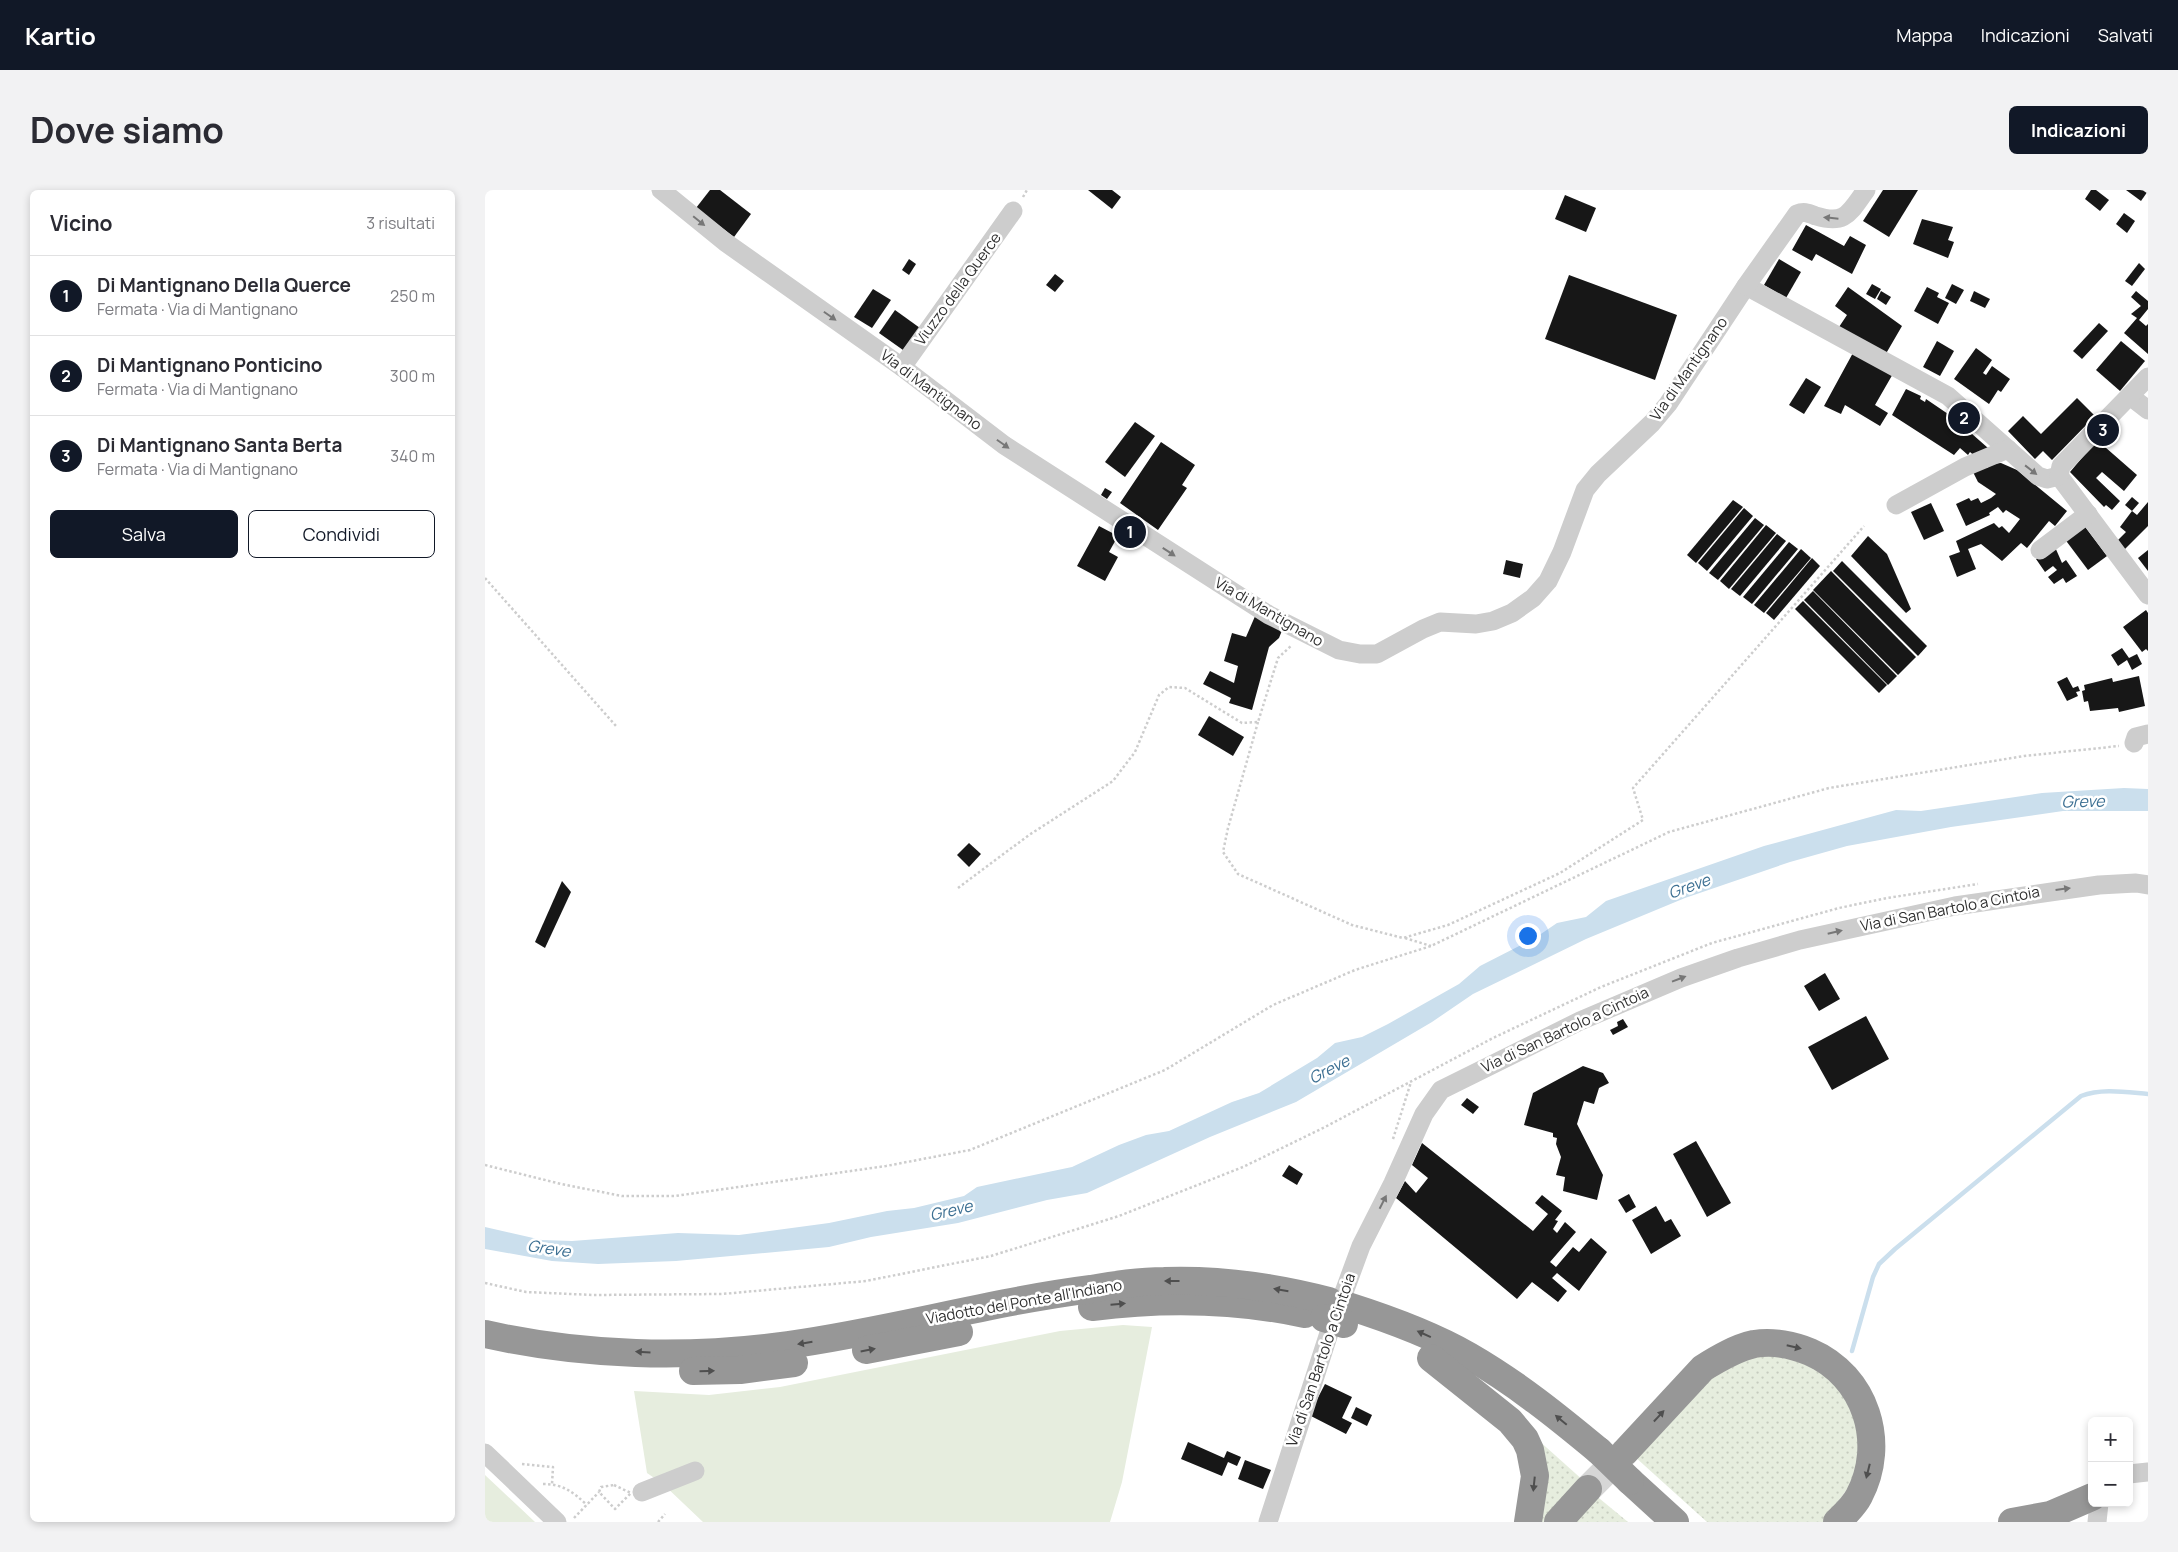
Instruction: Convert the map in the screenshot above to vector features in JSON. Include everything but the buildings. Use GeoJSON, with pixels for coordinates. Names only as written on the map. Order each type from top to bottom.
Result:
{"type":"FeatureCollection","features":[{"type":"Feature","properties":{"kind":"highway","name":"Viadotto del Ponte all'Indiano"},"geometry":{"type":"LineString","coordinates":[[485,1334],[516,1341],[587,1349],[688,1353],[787,1345],[1059,1293],[1161,1281],[1260,1286],[1387,1338],[1465,1375],[1495,1394],[1592,1469],[1624,1486],[1660,1516],[1686,1522]]}},
{"type":"Feature","properties":{"kind":"highway","name":"Viadotto del Ponte all'Indiano"},"geometry":{"type":"LineString","coordinates":[[485,1353],[566,1366],[623,1370],[723,1371],[778,1366],[1070,1310],[1114,1304],[1213,1301],[1273,1307],[1395,1322],[1469,1356],[1553,1413],[1592,1469]]}},
{"type":"Feature","properties":{"kind":"highway"},"geometry":{"type":"LineString","coordinates":[[1625,1452],[1703,1368],[1719,1358],[1754,1344],[1770,1343],[1800,1348],[1820,1356],[1842,1373],[1862,1402],[1871,1430],[1871,1456],[1864,1485],[1853,1505],[1837,1522]]}},
{"type":"Feature","properties":{"kind":"highway"},"geometry":{"type":"LineString","coordinates":[[1431,1358],[1510,1421],[1525,1439],[1532,1457],[1535,1476],[1527,1519]]}},
{"type":"Feature","properties":{"kind":"highway"},"geometry":{"type":"LineString","coordinates":[[1558,1522],[1592,1469]]}},
{"type":"Feature","properties":{"kind":"highway"},"geometry":{"type":"LineString","coordinates":[[2012,1522],[2050,1515],[2088,1499]]}},
{"type":"Feature","properties":{"kind":"highway"},"geometry":{"type":"LineString","coordinates":[[2050,1515],[2087,1522]]}},
{"type":"Feature","properties":{"kind":"street","name":"Via di Mantignano"},"geometry":{"type":"LineString","coordinates":[[661,190],[725,242],[902,367],[1004,445],[1238,596],[1313,639],[1339,650],[1360,654],[1377,654],[1423,628],[1440,622],[1476,624],[1493,621],[1512,614],[1533,598],[1548,581],[1562,552],[1585,490],[1598,474],[1652,423],[1669,404],[1746,286],[1797,214],[1803,211],[1834,220],[1842,219],[1851,211],[1865,190]]}},
{"type":"Feature","properties":{"kind":"street","name":"Viuzzo della Querce"},"geometry":{"type":"LineString","coordinates":[[902,367],[1013,212]]}},
{"type":"Feature","properties":{"kind":"street"},"geometry":{"type":"LineString","coordinates":[[1746,286],[1932,386],[1961,406],[2038,476],[2047,478],[2059,476]]}},
{"type":"Feature","properties":{"kind":"street"},"geometry":{"type":"LineString","coordinates":[[2148,377],[2061,466],[2059,476],[2148,595]]}},
{"type":"Feature","properties":{"kind":"street"},"geometry":{"type":"LineString","coordinates":[[2130,396],[2148,410]]}},
{"type":"Feature","properties":{"kind":"street"},"geometry":{"type":"LineString","coordinates":[[1896,505],[1965,467],[2008,449]]}},
{"type":"Feature","properties":{"kind":"street"},"geometry":{"type":"LineString","coordinates":[[2040,550],[2088,514]]}},
{"type":"Feature","properties":{"kind":"street","name":"Via di San Bartolo a Cintoia"},"geometry":{"type":"LineString","coordinates":[[1268,1522],[1335,1316],[1361,1246],[1393,1183],[1424,1114],[1435,1096],[1451,1084],[1628,999],[1747,955],[1800,940],[1955,906],[2099,885],[2136,882],[2148,885]]}},
{"type":"Feature","properties":{"kind":"street"},"geometry":{"type":"LineString","coordinates":[[485,1453],[557,1522]]}},
{"type":"Feature","properties":{"kind":"street"},"geometry":{"type":"LineString","coordinates":[[643,1492],[695,1471]]}},
{"type":"Feature","properties":{"kind":"street"},"geometry":{"type":"LineString","coordinates":[[2133,1474],[2148,1472]]}},
{"type":"Feature","properties":{"kind":"street"},"geometry":{"type":"LineString","coordinates":[[2097,1522],[2099,1507]]}},
{"type":"Feature","properties":{"kind":"path"},"geometry":{"type":"LineString","coordinates":[[1403,938],[1448,925],[1560,873],[1643,820],[1633,788],[1864,526]]}},
{"type":"Feature","properties":{"kind":"path"},"geometry":{"type":"LineString","coordinates":[[485,578],[616,726]]}},
{"type":"Feature","properties":{"kind":"path"},"geometry":{"type":"LineString","coordinates":[[1313,639],[1289,647],[1278,658],[1258,722],[1223,852],[1229,863],[1239,874],[1352,925],[1431,946]]}},
{"type":"Feature","properties":{"kind":"path"},"geometry":{"type":"LineString","coordinates":[[958,888],[1029,835],[1113,781],[1135,752],[1159,695],[1169,687],[1185,688],[1242,723],[1258,722]]}},
{"type":"Feature","properties":{"kind":"path"},"geometry":{"type":"LineString","coordinates":[[485,1165],[561,1184],[622,1196],[675,1196],[886,1166],[971,1150],[1165,1070],[1273,1005],[1355,970],[1431,946],[1669,832],[1829,788],[2024,756],[2134,741]]}},
{"type":"Feature","properties":{"kind":"path"},"geometry":{"type":"LineString","coordinates":[[485,1283],[526,1292],[593,1295],[722,1294],[866,1281],[991,1256],[1119,1216],[1243,1167],[1411,1082],[1493,1038],[1601,987],[1712,943],[1863,903],[1980,884]]}},
{"type":"Feature","properties":{"kind":"path"},"geometry":{"type":"LineString","coordinates":[[1399,1119],[1411,1082]]}},
{"type":"Feature","properties":{"kind":"path"},"geometry":{"type":"LineString","coordinates":[[519,1464],[553,1467],[552,1484]]}},
{"type":"Feature","properties":{"kind":"path"},"geometry":{"type":"LineString","coordinates":[[540,1488],[543,1484],[552,1484],[571,1490],[587,1505]]}},
{"type":"Feature","properties":{"kind":"path"},"geometry":{"type":"LineString","coordinates":[[572,1522],[599,1492],[601,1487],[613,1485],[631,1493],[615,1508],[599,1492]]}},
{"type":"Feature","properties":{"kind":"path"},"geometry":{"type":"LineString","coordinates":[[658,1522],[665,1514]]}},
{"type":"Feature","properties":{"kind":"green space"},"geometry":{"type":"Polygon","coordinates":[[[1123,1325],[1152,1327],[1122,1482],[1110,1522],[703,1522],[663,1484],[647,1473],[634,1391],[709,1395],[780,1387],[1060,1331],[1123,1325]]]}},
{"type":"Feature","properties":{"kind":"green space"},"geometry":{"type":"Polygon","coordinates":[[[1754,1352],[1824,1366],[1857,1407],[1859,1473],[1823,1522],[1707,1522],[1634,1456],[1708,1374],[1754,1352]]]}},
{"type":"Feature","properties":{"kind":"green space"},"geometry":{"type":"Polygon","coordinates":[[[1537,1439],[1585,1482],[1548,1522],[1536,1522],[1537,1439]]]}},
{"type":"Feature","properties":{"kind":"green space"},"geometry":{"type":"Polygon","coordinates":[[[485,1475],[535,1522],[485,1522],[485,1475]]]}},
{"type":"Feature","properties":{"kind":"green space"},"geometry":{"type":"Polygon","coordinates":[[[1594,1494],[1628,1522],[1566,1522],[1594,1494]]]}},
{"type":"Feature","properties":{"kind":"water","name":"Greve"},"geometry":{"type":"Polygon","coordinates":[[[2124,788],[2148,789],[2148,811],[2063,811],[1951,827],[1847,846],[1790,862],[1685,898],[1586,939],[1473,994],[1432,1022],[1296,1102],[1210,1137],[1087,1193],[1047,1200],[958,1223],[871,1237],[829,1247],[676,1261],[598,1264],[552,1261],[485,1249],[485,1227],[542,1240],[572,1241],[678,1233],[739,1235],[829,1223],[887,1211],[914,1208],[964,1196],[977,1187],[1072,1167],[1119,1145],[1146,1135],[1169,1131],[1232,1102],[1259,1093],[1317,1058],[1335,1043],[1362,1037],[1388,1024],[1459,984],[1480,966],[1535,938],[1557,923],[1586,917],[1606,901],[1764,846],[1896,810],[1921,811],[2042,793],[2124,788]]]}},
{"type":"Feature","properties":{"kind":"waterway"},"geometry":{"type":"LineString","coordinates":[[1852,1351],[1873,1277],[1879,1264],[1895,1249],[2081,1096],[2105,1091],[2148,1094]]}},
{"type":"Feature","properties":{"kind":"tunnel"},"geometry":{"type":"LineString","coordinates":[[1588,1489],[1625,1452]]}},
{"type":"Feature","properties":{"kind":"place","name":"Di Mantignano Ponticino"},"geometry":{"type":"Point","coordinates":[1964,418]}},
{"type":"Feature","properties":{"kind":"place","name":"Di Mantignano Santa Berta"},"geometry":{"type":"Point","coordinates":[2103,430]}},
{"type":"Feature","properties":{"kind":"place","name":"Di Mantignano Della Querce"},"geometry":{"type":"Point","coordinates":[1130,532]}}]}
